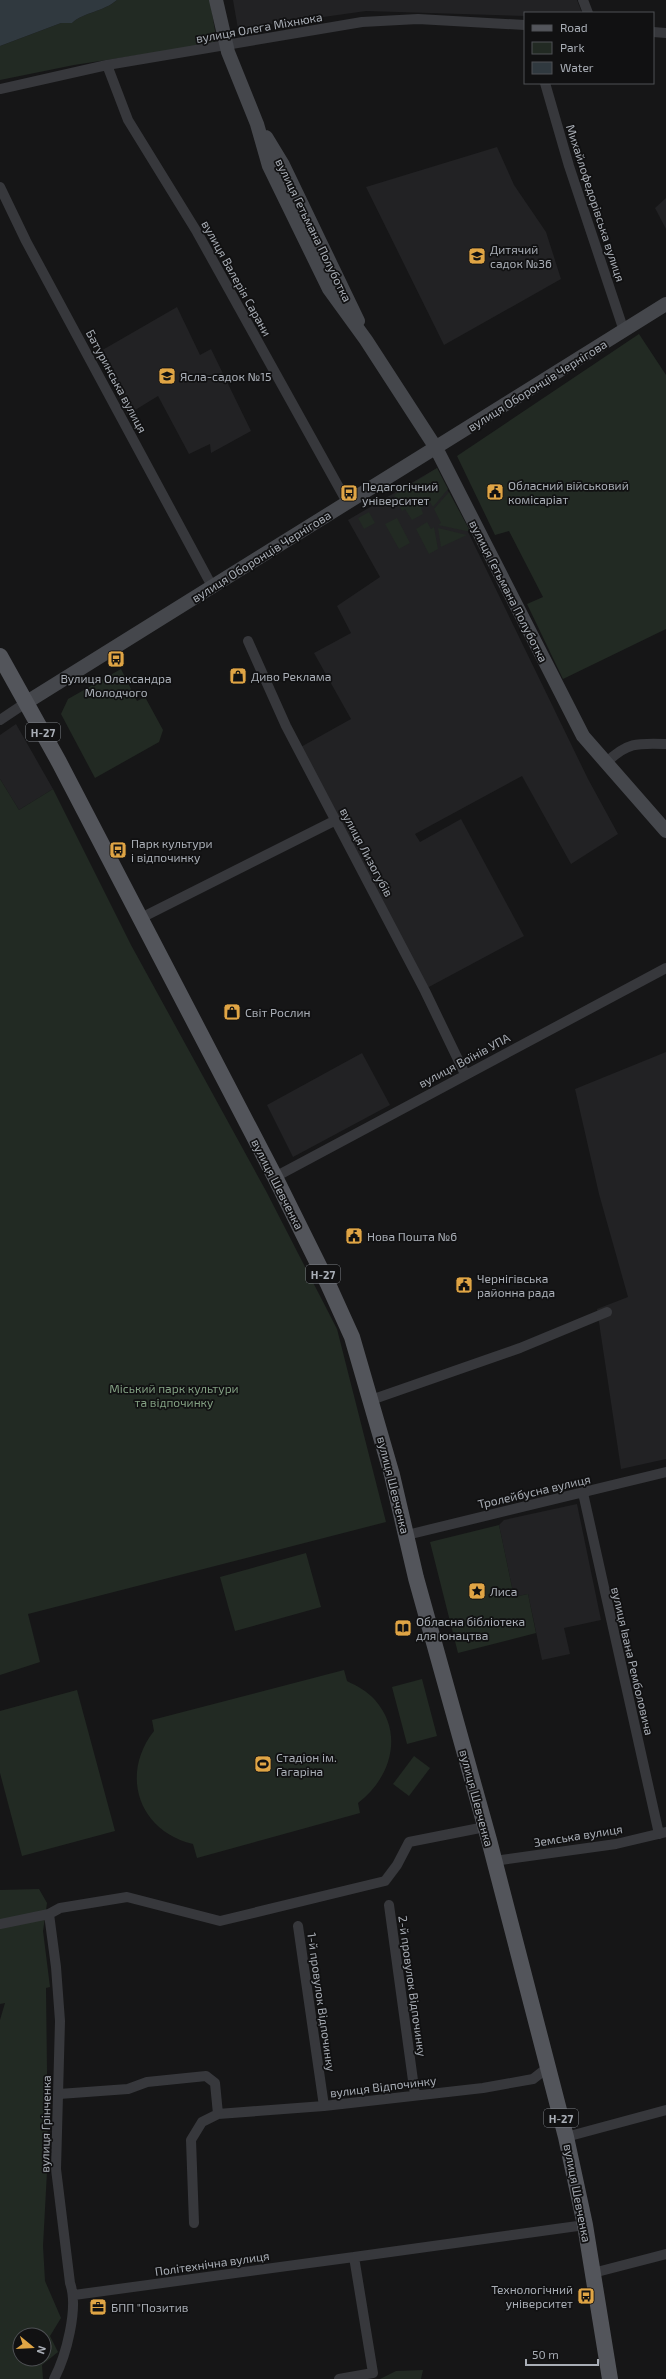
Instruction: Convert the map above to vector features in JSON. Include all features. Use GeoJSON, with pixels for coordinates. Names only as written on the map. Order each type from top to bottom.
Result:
{"type":"FeatureCollection","features":[{"type":"Feature","properties":{"kind":"main road","name":"вулиця Шевченка"},"geometry":{"type":"LineString","coordinates":[[0,656],[27,702],[275,1177],[328,1284],[352,1337],[372,1400],[407,1535],[416,1578],[485,1827],[566,2137],[585,2225],[610,2379]]}},
{"type":"Feature","properties":{"kind":"street","name":"вулиця Гетьмана Полуботка"},"geometry":{"type":"LineString","coordinates":[[216,0],[226,46],[257,124],[269,166],[291,214],[329,289],[366,340],[436,448],[583,736],[666,831]]}},
{"type":"Feature","properties":{"kind":"street"},"geometry":{"type":"LineString","coordinates":[[583,0],[588,12]]}},
{"type":"Feature","properties":{"kind":"street","name":"вулиця Олега Міхнюка"},"geometry":{"type":"LineString","coordinates":[[0,89],[107,65],[362,22],[418,19],[524,25]]}},
{"type":"Feature","properties":{"kind":"street"},"geometry":{"type":"LineString","coordinates":[[654,32],[666,33]]}},
{"type":"Feature","properties":{"kind":"street","name":"вулиця Валерія Сарани"},"geometry":{"type":"LineString","coordinates":[[107,65],[128,120],[197,232],[347,502]]}},
{"type":"Feature","properties":{"kind":"street","name":"Михайлофедорівська вулиця"},"geometry":{"type":"LineString","coordinates":[[545,84],[569,166],[624,331]]}},
{"type":"Feature","properties":{"kind":"street","name":"Батуринська вулиця"},"geometry":{"type":"LineString","coordinates":[[0,187],[26,240],[213,588]]}},
{"type":"Feature","properties":{"kind":"street","name":"вулиця Оборонців Чернігова"},"geometry":{"type":"LineString","coordinates":[[0,720],[666,304]]}},
{"type":"Feature","properties":{"kind":"street","name":"вулиця Лизогубів"},"geometry":{"type":"LineString","coordinates":[[248,640],[286,726],[425,991],[465,1074]]}},
{"type":"Feature","properties":{"kind":"street"},"geometry":{"type":"LineString","coordinates":[[606,763],[614,756],[636,743],[666,744]]}},
{"type":"Feature","properties":{"kind":"street"},"geometry":{"type":"LineString","coordinates":[[139,919],[336,820]]}},
{"type":"Feature","properties":{"kind":"street","name":"вулиця Воїнів УПА"},"geometry":{"type":"LineString","coordinates":[[275,1177],[465,1074],[666,968]]}},
{"type":"Feature","properties":{"kind":"street"},"geometry":{"type":"LineString","coordinates":[[372,1400],[520,1348],[607,1312]]}},
{"type":"Feature","properties":{"kind":"street","name":"Тролейбусна вулиця"},"geometry":{"type":"LineString","coordinates":[[407,1535],[666,1472]]}},
{"type":"Feature","properties":{"kind":"street","name":"вулиця Івана Ремболовича"},"geometry":{"type":"LineString","coordinates":[[583,1493],[662,1833]]}},
{"type":"Feature","properties":{"kind":"street"},"geometry":{"type":"LineString","coordinates":[[0,1924],[49,1914],[60,1908],[127,1897],[220,1921],[385,1881],[397,1865],[409,1842],[485,1827]]}},
{"type":"Feature","properties":{"kind":"street","name":"Земська вулиця"},"geometry":{"type":"LineString","coordinates":[[494,1861],[616,1844],[662,1833]]}},
{"type":"Feature","properties":{"kind":"street","name":"2-й провулок Відпочинку"},"geometry":{"type":"LineString","coordinates":[[389,1905],[415,2095]]}},
{"type":"Feature","properties":{"kind":"street","name":"вулиця Грінченка"},"geometry":{"type":"LineString","coordinates":[[49,1914],[56,1967],[60,2021],[56,2169],[70,2283],[74,2294],[66,2347],[54,2379]]}},
{"type":"Feature","properties":{"kind":"street","name":"1-й провулок Відпочинку"},"geometry":{"type":"LineString","coordinates":[[298,1926],[324,2106]]}},
{"type":"Feature","properties":{"kind":"street","name":"вулиця Відпочинку"},"geometry":{"type":"LineString","coordinates":[[194,2223],[191,2140],[202,2122],[218,2114],[324,2106],[483,2088],[533,2079],[547,2068]]}},
{"type":"Feature","properties":{"kind":"street"},"geometry":{"type":"LineString","coordinates":[[59,2094],[128,2089],[147,2082],[206,2076],[215,2083],[218,2114]]}},
{"type":"Feature","properties":{"kind":"street"},"geometry":{"type":"LineString","coordinates":[[566,2137],[666,2110]]}},
{"type":"Feature","properties":{"kind":"street","name":"Політехнічна вулиця"},"geometry":{"type":"LineString","coordinates":[[74,2294],[585,2225]]}},
{"type":"Feature","properties":{"kind":"street"},"geometry":{"type":"LineString","coordinates":[[593,2273],[666,2254]]}},
{"type":"Feature","properties":{"kind":"street"},"geometry":{"type":"LineString","coordinates":[[339,2379],[373,2374],[354,2257]]}},
{"type":"Feature","properties":{"kind":"shaded area"},"geometry":{"type":"Polygon","coordinates":[[[233,0],[577,0],[582,12],[524,12],[524,16],[366,11],[238,29],[233,0]]]}},
{"type":"Feature","properties":{"kind":"shaded area","name":"Дитячий садок №36"},"geometry":{"type":"Polygon","coordinates":[[[497,147],[514,185],[546,232],[561,279],[444,345],[366,187],[497,147]]]}},
{"type":"Feature","properties":{"kind":"shaded area"},"geometry":{"type":"Polygon","coordinates":[[[666,198],[666,229],[655,208],[666,198]]]}},
{"type":"Feature","properties":{"kind":"shaded area","name":"Ясла-садок №15"},"geometry":{"type":"Polygon","coordinates":[[[177,307],[200,355],[211,349],[251,431],[211,453],[210,444],[189,454],[158,396],[127,415],[99,352],[177,307]]]}},
{"type":"Feature","properties":{"kind":"shaded area"},"geometry":{"type":"Polygon","coordinates":[[[437,468],[588,779],[618,834],[571,864],[522,776],[415,834],[420,842],[461,819],[524,936],[427,988],[299,748],[351,719],[314,653],[351,633],[337,606],[380,577],[348,520],[437,468]]]}},
{"type":"Feature","properties":{"kind":"shaded area"},"geometry":{"type":"Polygon","coordinates":[[[16,724],[53,789],[19,810],[0,779],[0,735],[16,724]]]}},
{"type":"Feature","properties":{"kind":"shaded area"},"geometry":{"type":"Polygon","coordinates":[[[666,1052],[666,1459],[621,1469],[597,1309],[628,1297],[599,1194],[575,1089],[666,1052]]]}},
{"type":"Feature","properties":{"kind":"shaded area"},"geometry":{"type":"Polygon","coordinates":[[[362,1053],[390,1105],[293,1157],[267,1105],[362,1053]]]}},
{"type":"Feature","properties":{"kind":"shaded area"},"geometry":{"type":"Polygon","coordinates":[[[577,1504],[601,1620],[564,1628],[570,1654],[542,1660],[528,1594],[514,1597],[499,1525],[504,1520],[577,1504]]]}},
{"type":"Feature","properties":{"kind":"green space"},"geometry":{"type":"Polygon","coordinates":[[[117,0],[210,0],[217,43],[74,65],[0,80],[0,46],[61,23],[72,23],[82,16],[106,7],[117,0]]]}},
{"type":"Feature","properties":{"kind":"green space"},"geometry":{"type":"Polygon","coordinates":[[[639,334],[666,375],[666,629],[563,679],[527,604],[543,597],[509,531],[495,535],[457,456],[639,334]]]}},
{"type":"Feature","properties":{"kind":"green space"},"geometry":{"type":"Polygon","coordinates":[[[437,468],[448,489],[433,507],[430,502],[421,508],[423,514],[412,520],[405,509],[402,511],[394,495],[437,468]]]}},
{"type":"Feature","properties":{"kind":"green space"},"geometry":{"type":"Polygon","coordinates":[[[449,492],[471,532],[438,525],[441,523],[434,509],[449,492]]]}},
{"type":"Feature","properties":{"kind":"green space"},"geometry":{"type":"Polygon","coordinates":[[[369,512],[375,523],[364,529],[358,518],[369,512]]]}},
{"type":"Feature","properties":{"kind":"green space"},"geometry":{"type":"Polygon","coordinates":[[[397,518],[410,543],[399,549],[385,524],[397,518]]]}},
{"type":"Feature","properties":{"kind":"green space"},"geometry":{"type":"Polygon","coordinates":[[[427,522],[431,529],[434,527],[438,549],[429,554],[416,529],[427,522]]]}},
{"type":"Feature","properties":{"kind":"green space"},"geometry":{"type":"Polygon","coordinates":[[[438,528],[467,535],[441,547],[438,528]]]}},
{"type":"Feature","properties":{"kind":"green space"},"geometry":{"type":"Polygon","coordinates":[[[121,669],[137,701],[145,697],[163,730],[159,742],[95,778],[61,714],[68,699],[121,669]]]}},
{"type":"Feature","properties":{"kind":"green space","name":"Міський парк культури та відпочинку"},"geometry":{"type":"Polygon","coordinates":[[[0,779],[19,810],[53,789],[131,945],[266,1191],[337,1329],[386,1522],[28,1614],[40,1662],[0,1675],[0,779]]]}},
{"type":"Feature","properties":{"kind":"green space"},"geometry":{"type":"Polygon","coordinates":[[[499,1525],[514,1597],[528,1594],[536,1633],[458,1653],[430,1542],[499,1525]]]}},
{"type":"Feature","properties":{"kind":"green space"},"geometry":{"type":"Polygon","coordinates":[[[306,1553],[321,1607],[235,1631],[220,1577],[306,1553]]]}},
{"type":"Feature","properties":{"kind":"green space","name":"Стадіон ім. Гагаріна"},"geometry":{"type":"Polygon","coordinates":[[[344,1670],[347,1681],[369,1694],[375,1700],[384,1713],[390,1727],[390,1755],[378,1782],[358,1803],[360,1813],[197,1858],[193,1844],[174,1837],[159,1827],[148,1814],[140,1799],[137,1782],[138,1765],[144,1748],[154,1731],[152,1720],[344,1670]]]}},
{"type":"Feature","properties":{"kind":"green space"},"geometry":{"type":"Polygon","coordinates":[[[422,1679],[437,1736],[407,1744],[392,1687],[422,1679]]]}},
{"type":"Feature","properties":{"kind":"green space"},"geometry":{"type":"Polygon","coordinates":[[[77,1690],[115,1831],[22,1856],[0,1773],[0,1711],[77,1690]]]}},
{"type":"Feature","properties":{"kind":"green space"},"geometry":{"type":"Polygon","coordinates":[[[414,1756],[430,1768],[409,1796],[393,1784],[414,1756]]]}},
{"type":"Feature","properties":{"kind":"green space"},"geometry":{"type":"Polygon","coordinates":[[[39,1889],[47,1903],[43,1931],[50,1987],[46,1988],[48,2153],[43,2246],[45,2281],[61,2318],[52,2333],[52,2327],[12,2327],[12,2367],[42,2367],[43,2379],[0,2379],[0,2020],[5,2003],[0,2004],[0,1890],[39,1889]]]}},
{"type":"Feature","properties":{"kind":"green space"},"geometry":{"type":"Polygon","coordinates":[[[52,2340],[58,2352],[52,2357],[52,2340]]]}},
{"type":"Feature","properties":{"kind":"green space"},"geometry":{"type":"Polygon","coordinates":[[[423,2370],[421,2379],[380,2379],[396,2371],[423,2370]]]}},
{"type":"Feature","properties":{"kind":"water"},"geometry":{"type":"Polygon","coordinates":[[[0,0],[117,0],[106,7],[82,16],[72,23],[61,23],[0,46],[0,0]]]}},
{"type":"Feature","properties":{"kind":"place","name":"Дитячий садок №36"},"geometry":{"type":"Point","coordinates":[477,256]}},
{"type":"Feature","properties":{"kind":"place","name":"Ясла-садок №15"},"geometry":{"type":"Point","coordinates":[167,376]}},
{"type":"Feature","properties":{"kind":"place","name":"Обласний військовий комісаріат"},"geometry":{"type":"Point","coordinates":[495,492]}},
{"type":"Feature","properties":{"kind":"place","name":"Педагогічний університет"},"geometry":{"type":"Point","coordinates":[349,493]}},
{"type":"Feature","properties":{"kind":"place","name":"Вулиця Олександра Молодчого"},"geometry":{"type":"Point","coordinates":[116,659]}},
{"type":"Feature","properties":{"kind":"place","name":"Диво Реклама"},"geometry":{"type":"Point","coordinates":[238,676]}},
{"type":"Feature","properties":{"kind":"place","name":"Парк культури і відпочинку"},"geometry":{"type":"Point","coordinates":[118,850]}},
{"type":"Feature","properties":{"kind":"place","name":"Світ Рослин"},"geometry":{"type":"Point","coordinates":[232,1012]}},
{"type":"Feature","properties":{"kind":"place","name":"Нова Пошта №6"},"geometry":{"type":"Point","coordinates":[354,1236]}},
{"type":"Feature","properties":{"kind":"place","name":"Чернігівська районна рада"},"geometry":{"type":"Point","coordinates":[464,1285]}},
{"type":"Feature","properties":{"kind":"place","name":"Лиса"},"geometry":{"type":"Point","coordinates":[477,1591]}},
{"type":"Feature","properties":{"kind":"place","name":"Обласна бібліотека для юнацтва"},"geometry":{"type":"Point","coordinates":[403,1628]}},
{"type":"Feature","properties":{"kind":"place","name":"Стадіон ім. Гагаріна"},"geometry":{"type":"Point","coordinates":[263,1764]}},
{"type":"Feature","properties":{"kind":"place","name":"Технологічний університет"},"geometry":{"type":"Point","coordinates":[586,2296]}},
{"type":"Feature","properties":{"kind":"place","name":"БПП \"Позитив"},"geometry":{"type":"Point","coordinates":[98,2307]}}]}
